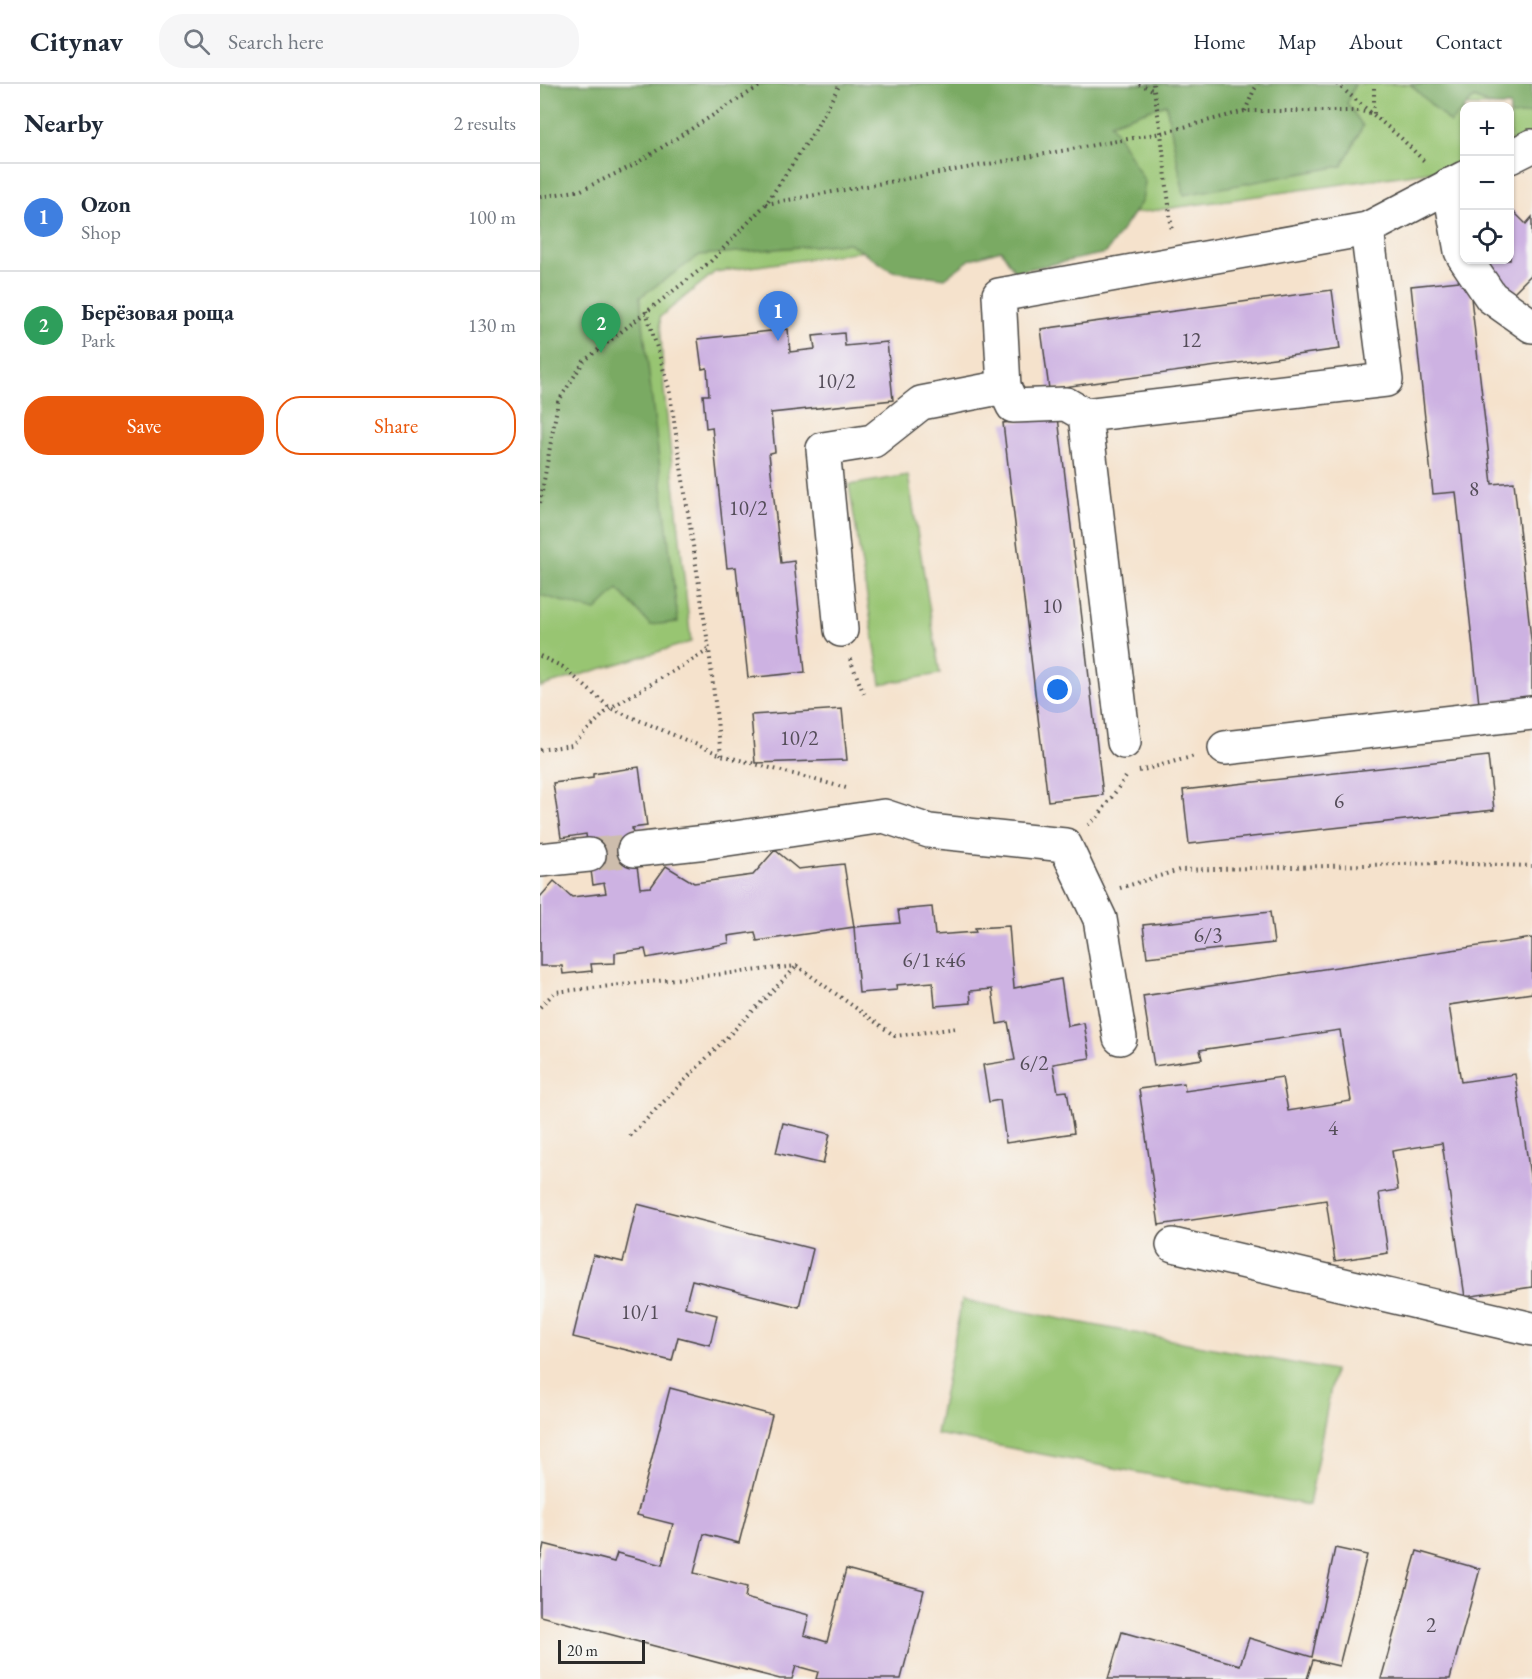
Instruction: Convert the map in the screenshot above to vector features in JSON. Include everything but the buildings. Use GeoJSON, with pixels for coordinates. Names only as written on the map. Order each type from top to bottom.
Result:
{"type":"FeatureCollection","features":[{"type":"Feature","properties":{"kind":"lane"},"geometry":{"type":"LineString","coordinates":[[1511,156],[1532,146]]}},
{"type":"Feature","properties":{"kind":"lane"},"geometry":{"type":"LineString","coordinates":[[1367,229],[1386,380],[1085,415],[1066,404],[1013,406],[1004,387],[999,295],[1367,229],[1457,182],[1460,234]]}},
{"type":"Feature","properties":{"kind":"lane"},"geometry":{"type":"LineString","coordinates":[[1469,264],[1491,297],[1532,326]]}},
{"type":"Feature","properties":{"kind":"lane"},"geometry":{"type":"LineString","coordinates":[[841,630],[823,449],[873,441],[921,403],[1004,387]]}},
{"type":"Feature","properties":{"kind":"lane"},"geometry":{"type":"LineString","coordinates":[[1085,415],[1124,742]]}},
{"type":"Feature","properties":{"kind":"lane"},"geometry":{"type":"LineString","coordinates":[[1225,748],[1532,713]]}},
{"type":"Feature","properties":{"kind":"lane"},"geometry":{"type":"LineString","coordinates":[[634,850],[707,842],[884,816],[929,831],[1065,845],[1100,919],[1120,1038]]}},
{"type":"Feature","properties":{"kind":"lane"},"geometry":{"type":"LineString","coordinates":[[540,861],[589,855]]}},
{"type":"Feature","properties":{"kind":"lane"},"geometry":{"type":"LineString","coordinates":[[1173,1245],[1532,1329]]}},
{"type":"Feature","properties":{"kind":"path"},"geometry":{"type":"LineString","coordinates":[[540,197],[581,190],[632,166],[764,84]]}},
{"type":"Feature","properties":{"kind":"path"},"geometry":{"type":"LineString","coordinates":[[540,503],[558,402],[584,360],[710,262],[766,204],[815,130],[840,84]]}},
{"type":"Feature","properties":{"kind":"path"},"geometry":{"type":"LineString","coordinates":[[1139,84],[1154,90]]}},
{"type":"Feature","properties":{"kind":"path"},"geometry":{"type":"LineString","coordinates":[[1153,84],[1176,263]]}},
{"type":"Feature","properties":{"kind":"path"},"geometry":{"type":"LineString","coordinates":[[1245,111],[1258,84]]}},
{"type":"Feature","properties":{"kind":"path"},"geometry":{"type":"LineString","coordinates":[[1337,84],[1457,182]]}},
{"type":"Feature","properties":{"kind":"path"},"geometry":{"type":"LineString","coordinates":[[1374,84],[1374,114]]}},
{"type":"Feature","properties":{"kind":"path"},"geometry":{"type":"LineString","coordinates":[[766,204],[1161,133],[1245,111],[1360,111],[1374,114]]}},
{"type":"Feature","properties":{"kind":"path"},"geometry":{"type":"LineString","coordinates":[[646,311],[669,388],[709,650],[722,755]]}},
{"type":"Feature","properties":{"kind":"path"},"geometry":{"type":"LineString","coordinates":[[841,630],[865,697]]}},
{"type":"Feature","properties":{"kind":"path"},"geometry":{"type":"LineString","coordinates":[[540,750],[572,745],[610,708],[709,650]]}},
{"type":"Feature","properties":{"kind":"path"},"geometry":{"type":"LineString","coordinates":[[540,656],[563,667],[610,708],[722,755],[858,791]]}},
{"type":"Feature","properties":{"kind":"path"},"geometry":{"type":"LineString","coordinates":[[1124,742],[1128,774]]}},
{"type":"Feature","properties":{"kind":"path"},"geometry":{"type":"LineString","coordinates":[[1065,845],[1097,818],[1128,774],[1225,748]]}},
{"type":"Feature","properties":{"kind":"path"},"geometry":{"type":"LineString","coordinates":[[1090,898],[1179,870],[1439,863],[1532,866]]}},
{"type":"Feature","properties":{"kind":"path"},"geometry":{"type":"LineString","coordinates":[[630,1136],[796,966]]}},
{"type":"Feature","properties":{"kind":"path"},"geometry":{"type":"LineString","coordinates":[[540,1007],[555,992],[796,966],[895,1036],[958,1028]]}},
{"type":"Feature","properties":{"kind":"green space"},"geometry":{"type":"Polygon","coordinates":[[[540,84],[1532,84],[1532,157],[1514,159],[1514,102],[1460,102],[1460,168],[715,272],[660,317],[664,390],[691,642],[540,687],[540,84]]]}},
{"type":"Feature","properties":{"kind":"green space"},"geometry":{"type":"Polygon","coordinates":[[[540,84],[1355,84],[1347,103],[1363,126],[1342,166],[1184,195],[1166,104],[1111,123],[1145,182],[1142,201],[1106,253],[1015,272],[1001,250],[971,259],[945,278],[892,271],[849,243],[700,255],[640,297],[678,622],[650,625],[618,589],[595,611],[540,595],[540,84]]]}},
{"type":"Feature","properties":{"kind":"green space"},"geometry":{"type":"Polygon","coordinates":[[[1410,84],[1532,84],[1532,113],[1514,116],[1514,102],[1484,102],[1474,98],[1470,102],[1460,102],[1460,113],[1450,123],[1410,84]]]}},
{"type":"Feature","properties":{"kind":"green space"},"geometry":{"type":"Polygon","coordinates":[[[908,475],[940,674],[881,684],[849,485],[908,475]]]}},
{"type":"Feature","properties":{"kind":"green space"},"geometry":{"type":"Polygon","coordinates":[[[962,1300],[1334,1371],[1309,1505],[936,1434],[962,1300]]]}},
{"type":"Feature","properties":{"kind":"tunnel"},"geometry":{"type":"LineString","coordinates":[[589,855],[634,850]]}},
{"type":"Feature","properties":{"kind":"place","name":"Ozon"},"geometry":{"type":"Point","coordinates":[778,341]}},
{"type":"Feature","properties":{"kind":"place","name":"Берёзовая роща"},"geometry":{"type":"Point","coordinates":[601,353]}}]}
